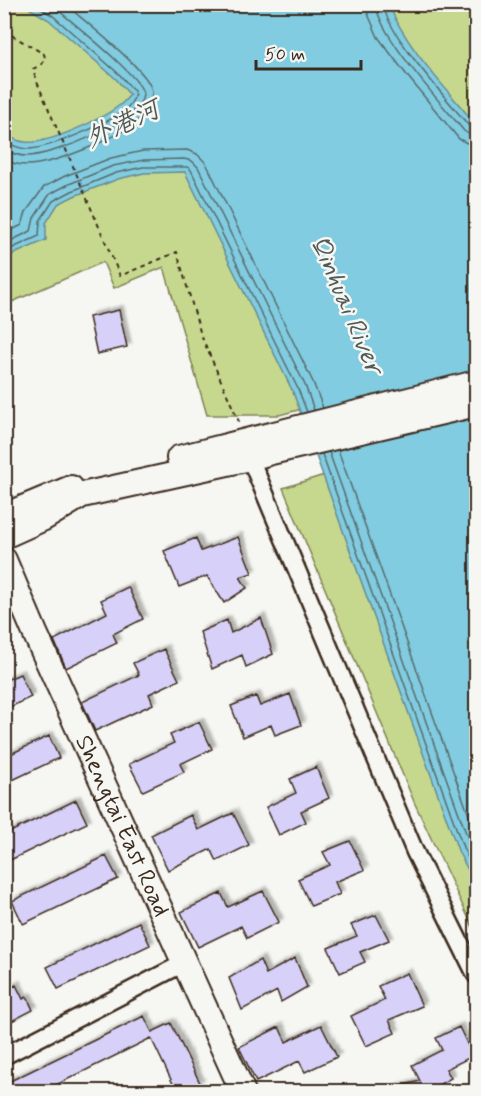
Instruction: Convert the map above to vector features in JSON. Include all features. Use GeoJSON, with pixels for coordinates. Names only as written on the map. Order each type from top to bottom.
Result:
{"type":"FeatureCollection","features":[{"type":"Feature","properties":{"kind":"main road"},"geometry":{"type":"LineString","coordinates":[[4,536],[44,518],[82,495],[258,447],[477,383]]}},
{"type":"Feature","properties":{"kind":"main road"},"geometry":{"type":"LineString","coordinates":[[4,516],[83,483],[477,404]]}},
{"type":"Feature","properties":{"kind":"main road","name":"Shengtai East Road"},"geometry":{"type":"LineString","coordinates":[[4,560],[243,1092]]}},
{"type":"Feature","properties":{"kind":"street"},"geometry":{"type":"LineString","coordinates":[[258,447],[415,852],[477,975]]}},
{"type":"Feature","properties":{"kind":"street"},"geometry":{"type":"LineString","coordinates":[[4,1056],[184,963]]}},
{"type":"Feature","properties":{"kind":"path"},"geometry":{"type":"LineString","coordinates":[[466,4],[477,23]]}},
{"type":"Feature","properties":{"kind":"path"},"geometry":{"type":"LineString","coordinates":[[4,31],[44,54],[46,59],[44,63],[33,69],[37,82],[120,276],[177,252],[201,335],[258,447]]}},
{"type":"Feature","properties":{"kind":"green space"},"geometry":{"type":"Polygon","coordinates":[[[5,5],[476,5],[476,364],[279,415],[207,415],[164,267],[114,288],[103,262],[5,305],[5,5]]]}},
{"type":"Feature","properties":{"kind":"green space"},"geometry":{"type":"Polygon","coordinates":[[[337,471],[476,680],[476,934],[415,804],[283,488],[337,471]]]}},
{"type":"Feature","properties":{"kind":"water"},"geometry":{"type":"Polygon","coordinates":[[[22,4],[389,5],[417,53],[476,125],[476,885],[459,853],[293,392],[185,172],[144,173],[118,179],[74,196],[58,204],[46,223],[46,240],[5,258],[4,132],[22,142],[47,139],[74,130],[101,117],[120,105],[130,95],[116,79],[49,20],[22,4]]]}},
{"type":"Feature","properties":{"kind":"building"},"geometry":{"type":"Polygon","coordinates":[[[119,310],[127,347],[97,354],[89,317],[119,310]]]}},
{"type":"Feature","properties":{"kind":"building"},"geometry":{"type":"Polygon","coordinates":[[[238,537],[252,573],[240,577],[247,588],[224,603],[207,576],[179,587],[164,551],[196,538],[201,551],[238,537]]]}},
{"type":"Feature","properties":{"kind":"building"},"geometry":{"type":"Polygon","coordinates":[[[128,587],[143,619],[113,634],[117,643],[66,668],[54,640],[107,613],[101,600],[128,587]]]}},
{"type":"Feature","properties":{"kind":"building"},"geometry":{"type":"Polygon","coordinates":[[[261,618],[273,654],[246,667],[242,655],[212,669],[200,632],[227,620],[231,633],[261,618]]]}},
{"type":"Feature","properties":{"kind":"building"},"geometry":{"type":"Polygon","coordinates":[[[164,649],[179,680],[149,694],[153,704],[95,731],[82,702],[139,675],[133,663],[164,649]]]}},
{"type":"Feature","properties":{"kind":"building"},"geometry":{"type":"Polygon","coordinates":[[[20,674],[31,697],[4,710],[4,681],[20,674]]]}},
{"type":"Feature","properties":{"kind":"building"},"geometry":{"type":"Polygon","coordinates":[[[290,694],[301,725],[275,735],[271,725],[243,737],[231,706],[256,696],[260,706],[290,694]]]}},
{"type":"Feature","properties":{"kind":"building"},"geometry":{"type":"Polygon","coordinates":[[[199,722],[212,749],[180,764],[184,772],[143,791],[129,764],[174,743],[170,735],[199,722]]]}},
{"type":"Feature","properties":{"kind":"building"},"geometry":{"type":"Polygon","coordinates":[[[49,736],[59,758],[4,784],[4,757],[49,736]]]}},
{"type":"Feature","properties":{"kind":"building"},"geometry":{"type":"Polygon","coordinates":[[[316,767],[329,798],[301,811],[306,822],[279,835],[266,807],[296,793],[290,779],[316,767]]]}},
{"type":"Feature","properties":{"kind":"building"},"geometry":{"type":"Polygon","coordinates":[[[76,800],[87,823],[4,863],[4,835],[76,800]]]}},
{"type":"Feature","properties":{"kind":"building"},"geometry":{"type":"Polygon","coordinates":[[[233,813],[249,845],[217,861],[211,849],[168,870],[151,835],[191,815],[198,830],[233,813]]]}},
{"type":"Feature","properties":{"kind":"building"},"geometry":{"type":"Polygon","coordinates":[[[350,841],[364,870],[335,882],[340,894],[311,906],[298,879],[330,865],[323,852],[350,841]]]}},
{"type":"Feature","properties":{"kind":"building"},"geometry":{"type":"Polygon","coordinates":[[[106,856],[118,879],[23,924],[12,901],[106,856]]]}},
{"type":"Feature","properties":{"kind":"building"},"geometry":{"type":"Polygon","coordinates":[[[263,891],[279,922],[247,938],[241,926],[198,947],[181,912],[221,893],[228,907],[263,891]]]}},
{"type":"Feature","properties":{"kind":"building"},"geometry":{"type":"Polygon","coordinates":[[[376,915],[389,940],[360,952],[365,962],[340,973],[328,948],[357,936],[351,925],[376,915]]]}},
{"type":"Feature","properties":{"kind":"building"},"geometry":{"type":"Polygon","coordinates":[[[139,922],[150,945],[58,989],[47,967],[139,922]]]}},
{"type":"Feature","properties":{"kind":"building"},"geometry":{"type":"Polygon","coordinates":[[[295,958],[307,987],[281,1002],[277,991],[242,1010],[229,978],[260,960],[266,974],[295,958]]]}},
{"type":"Feature","properties":{"kind":"building"},"geometry":{"type":"Polygon","coordinates":[[[407,973],[422,1006],[389,1020],[395,1033],[366,1046],[351,1016],[385,1000],[378,986],[407,973]]]}},
{"type":"Feature","properties":{"kind":"building"},"geometry":{"type":"Polygon","coordinates":[[[16,985],[23,999],[27,997],[33,1010],[4,1025],[4,991],[16,985]]]}},
{"type":"Feature","properties":{"kind":"building"},"geometry":{"type":"Polygon","coordinates":[[[144,1016],[152,1032],[171,1023],[200,1083],[182,1092],[177,1092],[151,1038],[42,1092],[4,1092],[4,1084],[144,1016]]]}},
{"type":"Feature","properties":{"kind":"building"},"geometry":{"type":"Polygon","coordinates":[[[321,1025],[337,1057],[305,1072],[299,1061],[256,1082],[239,1047],[279,1027],[286,1042],[321,1025]]]}},
{"type":"Feature","properties":{"kind":"building"},"geometry":{"type":"Polygon","coordinates":[[[459,1027],[473,1056],[446,1069],[451,1078],[426,1092],[393,1092],[393,1088],[420,1081],[412,1065],[442,1050],[436,1038],[459,1027]]]}},
{"type":"Feature","properties":{"kind":"water label","name":"外港河"},"geometry":{"type":"Point","coordinates":[123,125]}},
{"type":"Feature","properties":{"kind":"water label","name":"Qinhuai River"},"geometry":{"type":"Point","coordinates":[346,305]}}]}
